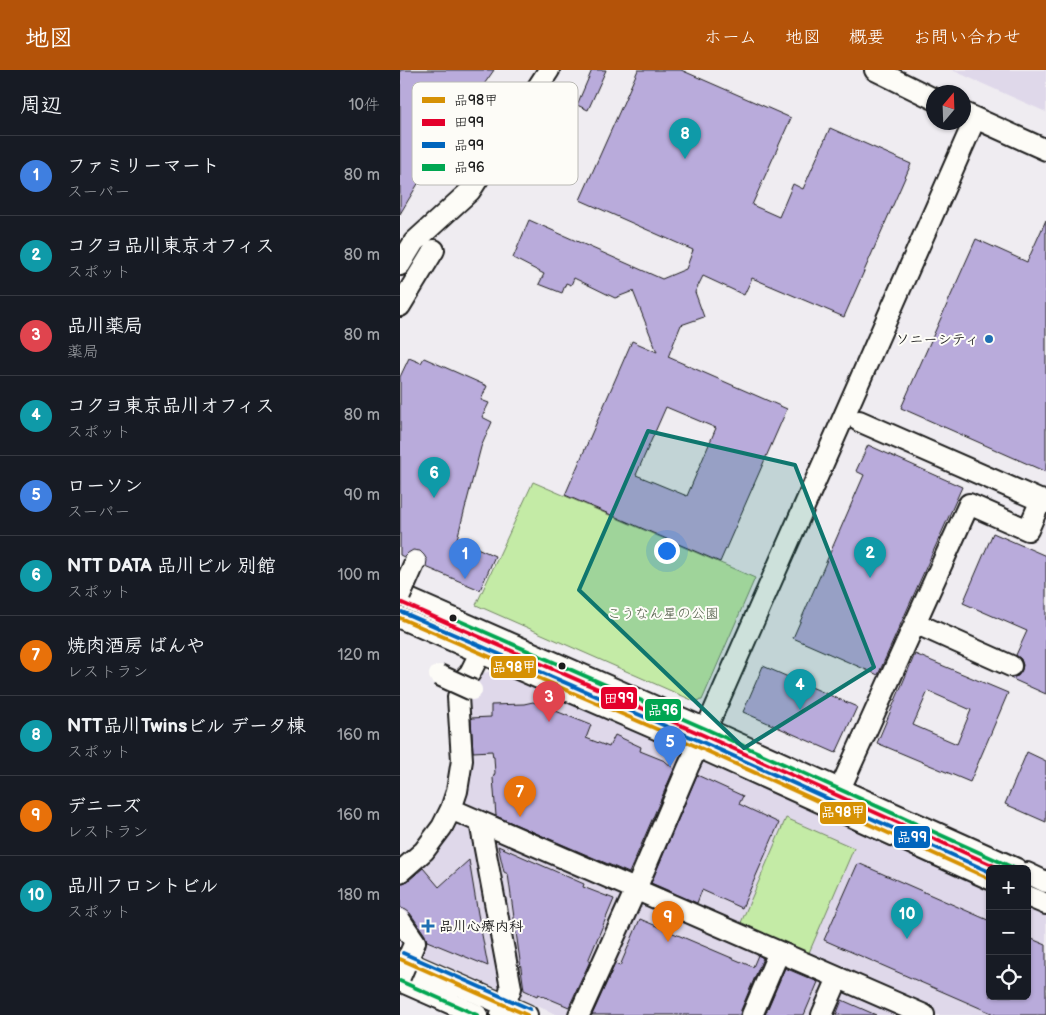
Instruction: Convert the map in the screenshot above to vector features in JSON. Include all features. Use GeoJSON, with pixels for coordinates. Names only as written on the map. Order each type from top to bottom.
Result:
{"type":"FeatureCollection","features":[{"type":"Feature","properties":{"kind":"street"},"geometry":{"type":"LineString","coordinates":[[540,82],[548,70]]}},
{"type":"Feature","properties":{"kind":"street"},"geometry":{"type":"LineString","coordinates":[[875,70],[926,95]]}},
{"type":"Feature","properties":{"kind":"street"},"geometry":{"type":"LineString","coordinates":[[971,117],[1046,150]]}},
{"type":"Feature","properties":{"kind":"street"},"geometry":{"type":"LineString","coordinates":[[579,1015],[702,738],[963,130]]}},
{"type":"Feature","properties":{"kind":"street"},"geometry":{"type":"LineString","coordinates":[[400,265],[414,242],[470,191],[474,185]]}},
{"type":"Feature","properties":{"kind":"street"},"geometry":{"type":"LineString","coordinates":[[400,306],[434,250]]}},
{"type":"Feature","properties":{"kind":"street"},"geometry":{"type":"LineString","coordinates":[[840,790],[969,504],[1028,530],[1044,502],[859,421]]}},
{"type":"Feature","properties":{"kind":"street"},"geometry":{"type":"LineString","coordinates":[[415,562],[400,595],[702,738],[986,877]]}},
{"type":"Feature","properties":{"kind":"street"},"geometry":{"type":"LineString","coordinates":[[400,618],[480,653],[840,790],[1008,865]]}},
{"type":"Feature","properties":{"kind":"street"},"geometry":{"type":"LineString","coordinates":[[915,623],[1011,666]]}},
{"type":"Feature","properties":{"kind":"street"},"geometry":{"type":"LineString","coordinates":[[400,872],[424,851],[442,828],[451,809],[457,791],[462,760],[465,689],[470,673],[480,653]]}},
{"type":"Feature","properties":{"kind":"street"},"geometry":{"type":"LineString","coordinates":[[439,675],[465,689]]}},
{"type":"Feature","properties":{"kind":"street"},"geometry":{"type":"LineString","coordinates":[[451,809],[924,1015]]}},
{"type":"Feature","properties":{"kind":"street"},"geometry":{"type":"LineString","coordinates":[[480,822],[511,988],[503,1010]]}},
{"type":"Feature","properties":{"kind":"street"},"geometry":{"type":"LineString","coordinates":[[1031,875],[1046,882]]}},
{"type":"Feature","properties":{"kind":"street"},"geometry":{"type":"LineString","coordinates":[[1031,898],[1046,904]]}},
{"type":"Feature","properties":{"kind":"street"},"geometry":{"type":"LineString","coordinates":[[400,920],[415,942],[400,977]]}},
{"type":"Feature","properties":{"kind":"street"},"geometry":{"type":"LineString","coordinates":[[752,1015],[779,952]]}},
{"type":"Feature","properties":{"kind":"street"},"geometry":{"type":"LineString","coordinates":[[400,959],[503,1010],[527,1015]]}},
{"type":"Feature","properties":{"kind":"street"},"geometry":{"type":"LineString","coordinates":[[822,1015],[838,978]]}},
{"type":"Feature","properties":{"kind":"street"},"geometry":{"type":"LineString","coordinates":[[400,981],[477,1015]]}},
{"type":"Feature","properties":{"kind":"highlighted area"},"geometry":{"type":"Polygon","coordinates":[[[648,431],[795,465],[874,667],[744,748],[579,590],[648,431]]]}},
{"type":"Feature","properties":{"kind":"shaded area"},"geometry":{"type":"Polygon","coordinates":[[[952,70],[1046,70],[1046,112],[952,70]]]}},
{"type":"Feature","properties":{"kind":"shaded area"},"geometry":{"type":"Polygon","coordinates":[[[495,671],[986,887],[986,1000],[1031,1000],[1031,908],[1046,914],[1046,1015],[558,1015],[400,947],[400,880],[442,836],[465,697],[479,675],[495,671]]]}},
{"type":"Feature","properties":{"kind":"green space","name":"こうなん星の公園"},"geometry":{"type":"Polygon","coordinates":[[[533,482],[755,578],[702,700],[694,701],[476,605],[533,482]]]}},
{"type":"Feature","properties":{"kind":"green space"},"geometry":{"type":"Polygon","coordinates":[[[786,818],[854,848],[808,955],[740,925],[786,818]]]}},
{"type":"Feature","properties":{"kind":"building"},"geometry":{"type":"Polygon","coordinates":[[[400,70],[494,70],[486,82],[412,82],[412,185],[417,185],[400,214],[400,70]]]}},
{"type":"Feature","properties":{"kind":"building"},"geometry":{"type":"Polygon","coordinates":[[[592,70],[606,70],[588,110],[578,105],[592,70]]]}},
{"type":"Feature","properties":{"kind":"building"},"geometry":{"type":"Polygon","coordinates":[[[638,70],[681,70],[791,118],[752,205],[779,217],[793,184],[803,189],[830,128],[911,164],[844,317],[752,278],[744,295],[703,276],[695,292],[704,317],[681,325],[668,357],[787,409],[720,562],[565,495],[632,341],[657,352],[633,291],[615,298],[574,278],[571,285],[566,283],[562,293],[539,284],[544,274],[513,258],[529,220],[662,279],[686,269],[693,250],[580,200],[638,70]],[[666,407],[636,475],[687,496],[716,428],[666,407]]]}},
{"type":"Feature","properties":{"kind":"building","name":"ソニーシティ"},"geometry":{"type":"Polygon","coordinates":[[[1046,220],[1046,472],[901,408],[976,239],[1027,262],[1046,220]]]}},
{"type":"Feature","properties":{"kind":"building"},"geometry":{"type":"Polygon","coordinates":[[[409,358],[421,363],[424,358],[487,386],[481,400],[489,403],[482,417],[492,422],[481,447],[457,539],[495,556],[480,590],[426,567],[427,560],[420,551],[413,550],[404,557],[400,555],[400,377],[409,358]]]}},
{"type":"Feature","properties":{"kind":"building"},"geometry":{"type":"Polygon","coordinates":[[[868,445],[962,487],[878,675],[793,638],[864,475],[856,471],[868,445]]]}},
{"type":"Feature","properties":{"kind":"building"},"geometry":{"type":"Polygon","coordinates":[[[993,533],[1046,556],[1046,694],[1010,678],[1018,676],[1022,670],[1021,659],[1016,655],[1027,631],[963,603],[993,533]]]}},
{"type":"Feature","properties":{"kind":"building"},"geometry":{"type":"Polygon","coordinates":[[[915,654],[1008,693],[970,782],[877,743],[915,654]],[[928,691],[913,725],[957,744],[971,710],[928,691]]]}},
{"type":"Feature","properties":{"kind":"building"},"geometry":{"type":"Polygon","coordinates":[[[763,666],[857,707],[836,753],[743,712],[763,666]]]}},
{"type":"Feature","properties":{"kind":"building"},"geometry":{"type":"Polygon","coordinates":[[[533,702],[591,725],[586,738],[609,747],[615,735],[641,747],[640,751],[665,761],[674,769],[629,873],[496,816],[493,778],[495,773],[494,757],[492,751],[473,752],[471,718],[491,717],[491,705],[533,702]]]}},
{"type":"Feature","properties":{"kind":"building"},"geometry":{"type":"Polygon","coordinates":[[[1027,752],[1046,761],[1046,822],[1005,804],[1027,752]]]}},
{"type":"Feature","properties":{"kind":"building"},"geometry":{"type":"Polygon","coordinates":[[[697,775],[743,796],[739,804],[779,823],[742,908],[702,890],[697,903],[651,883],[697,775]]]}},
{"type":"Feature","properties":{"kind":"building"},"geometry":{"type":"Polygon","coordinates":[[[498,846],[584,884],[583,887],[614,899],[588,961],[590,961],[569,1007],[524,990],[508,874],[504,872],[498,846]]]}},
{"type":"Feature","properties":{"kind":"building"},"geometry":{"type":"Polygon","coordinates":[[[469,860],[488,966],[427,941],[410,913],[400,906],[400,884],[408,881],[423,868],[439,887],[469,860]]]}},
{"type":"Feature","properties":{"kind":"building"},"geometry":{"type":"Polygon","coordinates":[[[858,863],[986,919],[986,1000],[1031,1000],[1031,939],[1046,945],[1046,1015],[996,1015],[824,940],[858,863]]]}},
{"type":"Feature","properties":{"kind":"building"},"geometry":{"type":"Polygon","coordinates":[[[640,919],[753,967],[758,955],[763,958],[740,1015],[592,1015],[615,964],[620,966],[640,919]]]}},
{"type":"Feature","properties":{"kind":"building"},"geometry":{"type":"Polygon","coordinates":[[[785,968],[818,982],[804,1015],[765,1015],[785,968]]]}},
{"type":"Feature","properties":{"kind":"building"},"geometry":{"type":"Polygon","coordinates":[[[842,1000],[876,1015],[836,1015],[842,1000]]]}},
{"type":"Feature","properties":{"kind":"transit line","name":"田99"},"geometry":{"type":"LineString","coordinates":[[400,602],[992,865]]}},
{"type":"Feature","properties":{"kind":"transit line","name":"品99"},"geometry":{"type":"LineString","coordinates":[[402,612],[700,741],[986,870]]}},
{"type":"Feature","properties":{"kind":"transit line","name":"品98甲"},"geometry":{"type":"LineString","coordinates":[[400,618],[698,747],[986,877]]}},
{"type":"Feature","properties":{"kind":"transit line","name":"品96"},"geometry":{"type":"LineString","coordinates":[[453,618],[706,729],[1007,865]]}},
{"type":"Feature","properties":{"kind":"transit line","name":"品99"},"geometry":{"type":"LineString","coordinates":[[403,953],[530,1009]]}},
{"type":"Feature","properties":{"kind":"transit line","name":"品98甲"},"geometry":{"type":"LineString","coordinates":[[400,959],[527,1015]]}},
{"type":"Feature","properties":{"kind":"transit line","name":"品96"},"geometry":{"type":"LineString","coordinates":[[400,981],[477,1015]]}},
{"type":"Feature","properties":{"kind":"place","name":"NTT品川Twinsビル データ棟"},"geometry":{"type":"Point","coordinates":[685,159]}},
{"type":"Feature","properties":{"kind":"place","name":"ソニーシティ"},"geometry":{"type":"Point","coordinates":[989,339]}},
{"type":"Feature","properties":{"kind":"place","name":"NTT DATA 品川ビル 別館"},"geometry":{"type":"Point","coordinates":[434,498]}},
{"type":"Feature","properties":{"kind":"place","name":"コクヨ品川東京オフィス"},"geometry":{"type":"Point","coordinates":[870,578]}},
{"type":"Feature","properties":{"kind":"place","name":"ファミリーマート"},"geometry":{"type":"Point","coordinates":[465,579]}},
{"type":"Feature","properties":{"kind":"place","name":"コクヨ東京品川オフィス"},"geometry":{"type":"Point","coordinates":[800,710]}},
{"type":"Feature","properties":{"kind":"place","name":"品川薬局"},"geometry":{"type":"Point","coordinates":[549,722]}},
{"type":"Feature","properties":{"kind":"place","name":"ローソン"},"geometry":{"type":"Point","coordinates":[670,767]}},
{"type":"Feature","properties":{"kind":"place","name":"焼肉酒房 ばんや"},"geometry":{"type":"Point","coordinates":[520,817]}},
{"type":"Feature","properties":{"kind":"place","name":"品川心療内科"},"geometry":{"type":"Point","coordinates":[428,926]}},
{"type":"Feature","properties":{"kind":"place","name":"品川フロントビル"},"geometry":{"type":"Point","coordinates":[907,939]}},
{"type":"Feature","properties":{"kind":"place","name":"デニーズ"},"geometry":{"type":"Point","coordinates":[668,942]}}]}
